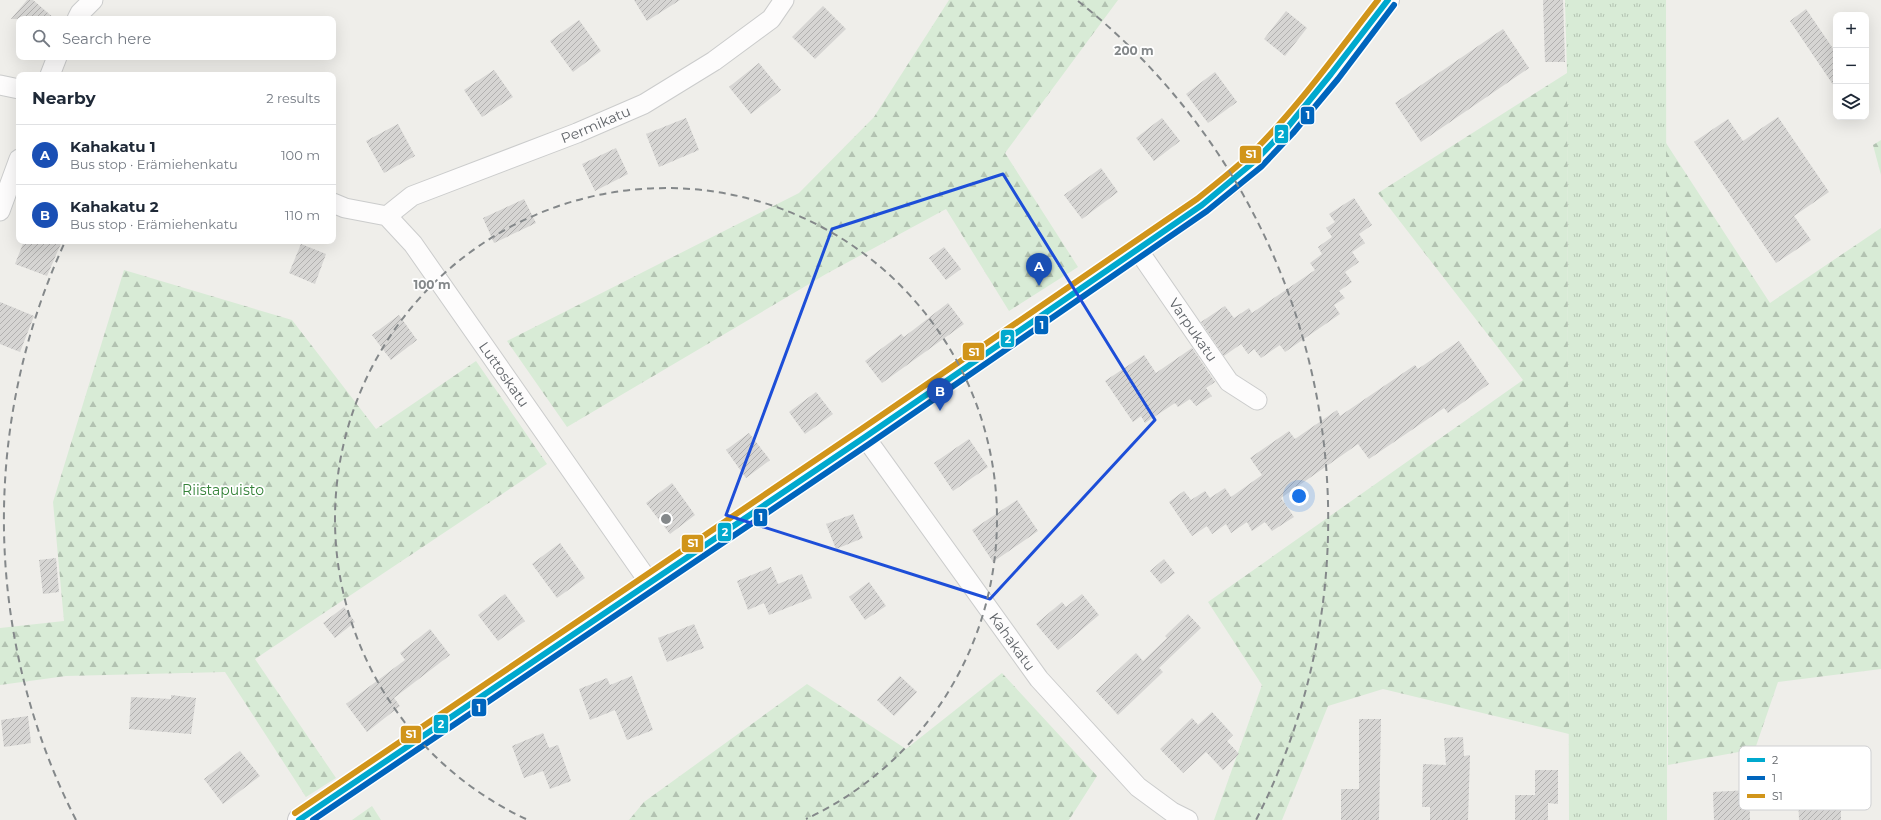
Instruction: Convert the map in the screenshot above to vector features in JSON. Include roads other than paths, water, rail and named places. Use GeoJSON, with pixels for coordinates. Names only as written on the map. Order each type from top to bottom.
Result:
{"type":"FeatureCollection","features":[{"type":"Feature","properties":{"kind":"street"},"geometry":{"type":"LineString","coordinates":[[78,16],[93,0]]}},
{"type":"Feature","properties":{"kind":"street","name":"Permikatu"},"geometry":{"type":"LineString","coordinates":[[387,216],[412,196],[577,133],[644,104],[714,61],[771,19],[784,0]]}},
{"type":"Feature","properties":{"kind":"street"},"geometry":{"type":"LineString","coordinates":[[299,820],[865,437],[1202,205],[1245,170],[1271,146],[1307,105],[1388,0]]}},
{"type":"Feature","properties":{"kind":"street"},"geometry":{"type":"LineString","coordinates":[[51,72],[57,60]]}},
{"type":"Feature","properties":{"kind":"street"},"geometry":{"type":"LineString","coordinates":[[0,85],[16,89]]}},
{"type":"Feature","properties":{"kind":"street"},"geometry":{"type":"LineString","coordinates":[[0,211],[16,167]]}},
{"type":"Feature","properties":{"kind":"street"},"geometry":{"type":"LineString","coordinates":[[336,204],[345,208],[387,216]]}},
{"type":"Feature","properties":{"kind":"street","name":"Luttoskatu"},"geometry":{"type":"LineString","coordinates":[[387,216],[413,244],[650,582]]}},
{"type":"Feature","properties":{"kind":"street","name":"Varpukatu"},"geometry":{"type":"LineString","coordinates":[[1138,250],[1229,382],[1257,400]]}},
{"type":"Feature","properties":{"kind":"street","name":"Kahakatu"},"geometry":{"type":"LineString","coordinates":[[865,437],[1039,679],[1138,788],[1172,812],[1188,820]]}},
{"type":"Feature","properties":{"kind":"place","name":"Kahakatu 1"},"geometry":{"type":"Point","coordinates":[1039,286]}},
{"type":"Feature","properties":{"kind":"place","name":"Kahakatu 2"},"geometry":{"type":"Point","coordinates":[940,411]}},
{"type":"Feature","properties":{"kind":"park label","name":"Riistapuisto"},"geometry":{"type":"Point","coordinates":[223,490]}}]}
